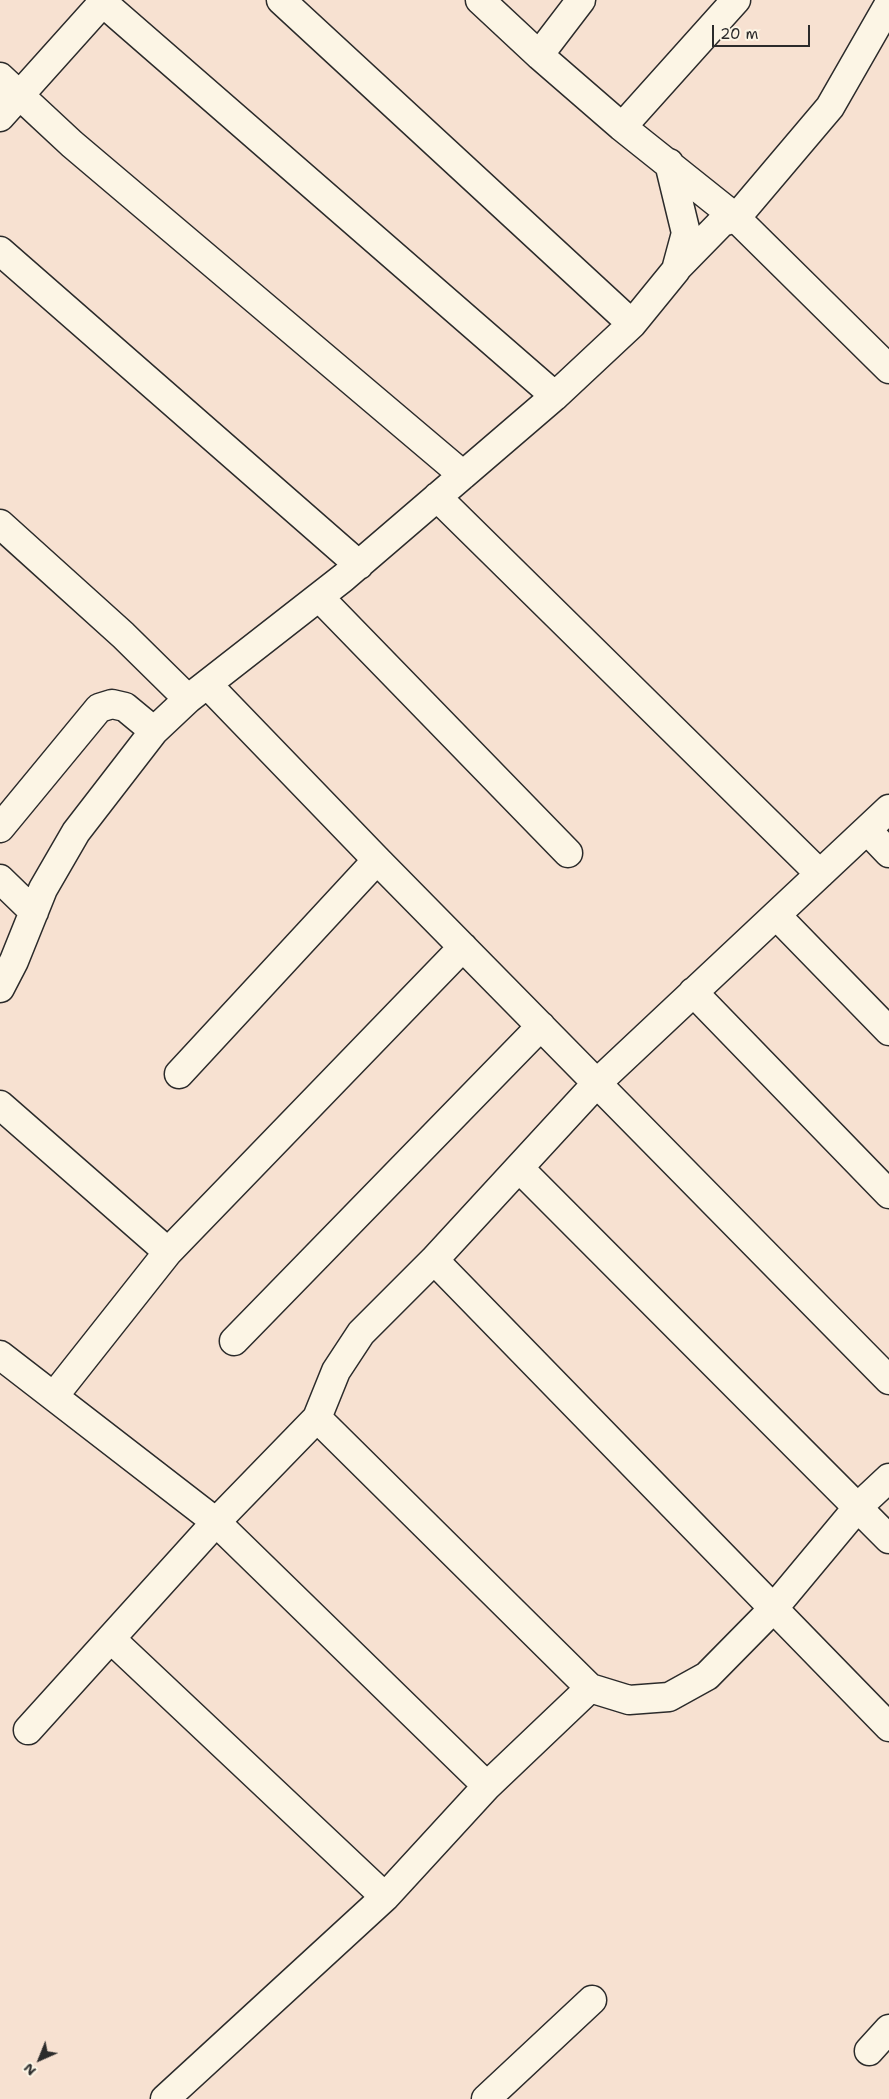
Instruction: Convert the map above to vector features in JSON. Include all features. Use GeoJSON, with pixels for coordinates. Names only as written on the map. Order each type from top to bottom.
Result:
{"type":"FeatureCollection","features":[{"type":"Feature","properties":{"kind":"street"},"geometry":{"type":"LineString","coordinates":[[281,0],[632,324]]}},
{"type":"Feature","properties":{"kind":"street"},"geometry":{"type":"LineString","coordinates":[[480,0],[622,127],[669,162],[736,218],[889,369]]}},
{"type":"Feature","properties":{"kind":"street"},"geometry":{"type":"LineString","coordinates":[[539,54],[581,0]]}},
{"type":"Feature","properties":{"kind":"street"},"geometry":{"type":"LineString","coordinates":[[622,127],[736,0]]}},
{"type":"Feature","properties":{"kind":"street"},"geometry":{"type":"LineString","coordinates":[[0,118],[103,1],[555,396]]}},
{"type":"Feature","properties":{"kind":"street"},"geometry":{"type":"LineString","coordinates":[[0,988],[43,889],[76,832],[154,731],[198,692],[359,565],[555,396],[632,324],[676,270],[722,222],[736,218],[830,108],[889,4]]}},
{"type":"Feature","properties":{"kind":"street"},"geometry":{"type":"LineString","coordinates":[[0,77],[72,144],[463,475]]}},
{"type":"Feature","properties":{"kind":"street"},"geometry":{"type":"LineString","coordinates":[[669,162],[686,233],[676,270]]}},
{"type":"Feature","properties":{"kind":"street"},"geometry":{"type":"LineString","coordinates":[[0,252],[359,565]]}},
{"type":"Feature","properties":{"kind":"street"},"geometry":{"type":"LineString","coordinates":[[437,497],[820,874]]}},
{"type":"Feature","properties":{"kind":"street"},"geometry":{"type":"LineString","coordinates":[[0,524],[123,635],[198,692],[377,860],[889,1380]]}},
{"type":"Feature","properties":{"kind":"street"},"geometry":{"type":"LineString","coordinates":[[319,598],[568,852]]}},
{"type":"Feature","properties":{"kind":"street"},"geometry":{"type":"LineString","coordinates":[[0,828],[100,708],[112,704],[125,707],[154,731]]}},
{"type":"Feature","properties":{"kind":"street"},"geometry":{"type":"LineString","coordinates":[[28,1730],[216,1522],[317,1418],[336,1371],[362,1333],[434,1260],[597,1082],[889,809]]}},
{"type":"Feature","properties":{"kind":"street"},"geometry":{"type":"LineString","coordinates":[[867,830],[889,853]]}},
{"type":"Feature","properties":{"kind":"street"},"geometry":{"type":"LineString","coordinates":[[179,1074],[377,860]]}},
{"type":"Feature","properties":{"kind":"street"},"geometry":{"type":"LineString","coordinates":[[0,879],[34,912]]}},
{"type":"Feature","properties":{"kind":"street"},"geometry":{"type":"LineString","coordinates":[[776,915],[889,1031]]}},
{"type":"Feature","properties":{"kind":"street"},"geometry":{"type":"LineString","coordinates":[[54,1396],[168,1252],[463,946]]}},
{"type":"Feature","properties":{"kind":"street"},"geometry":{"type":"LineString","coordinates":[[693,992],[889,1194]]}},
{"type":"Feature","properties":{"kind":"street"},"geometry":{"type":"LineString","coordinates":[[234,1341],[541,1026]]}},
{"type":"Feature","properties":{"kind":"street"},"geometry":{"type":"LineString","coordinates":[[0,1105],[168,1252]]}},
{"type":"Feature","properties":{"kind":"street"},"geometry":{"type":"LineString","coordinates":[[519,1168],[889,1538]]}},
{"type":"Feature","properties":{"kind":"street"},"geometry":{"type":"LineString","coordinates":[[434,1260],[889,1727]]}},
{"type":"Feature","properties":{"kind":"street"},"geometry":{"type":"LineString","coordinates":[[0,1355],[216,1522],[487,1786]]}},
{"type":"Feature","properties":{"kind":"street"},"geometry":{"type":"LineString","coordinates":[[317,1418],[590,1688],[629,1700],[669,1697],[707,1676],[773,1609],[858,1507],[889,1478]]}},
{"type":"Feature","properties":{"kind":"street"},"geometry":{"type":"LineString","coordinates":[[111,1639],[385,1897]]}},
{"type":"Feature","properties":{"kind":"street"},"geometry":{"type":"LineString","coordinates":[[164,2099],[385,1897],[487,1786],[590,1688]]}},
{"type":"Feature","properties":{"kind":"street"},"geometry":{"type":"LineString","coordinates":[[486,2099],[592,2000]]}},
{"type":"Feature","properties":{"kind":"street"},"geometry":{"type":"LineString","coordinates":[[869,2051],[889,2029]]}}]}
